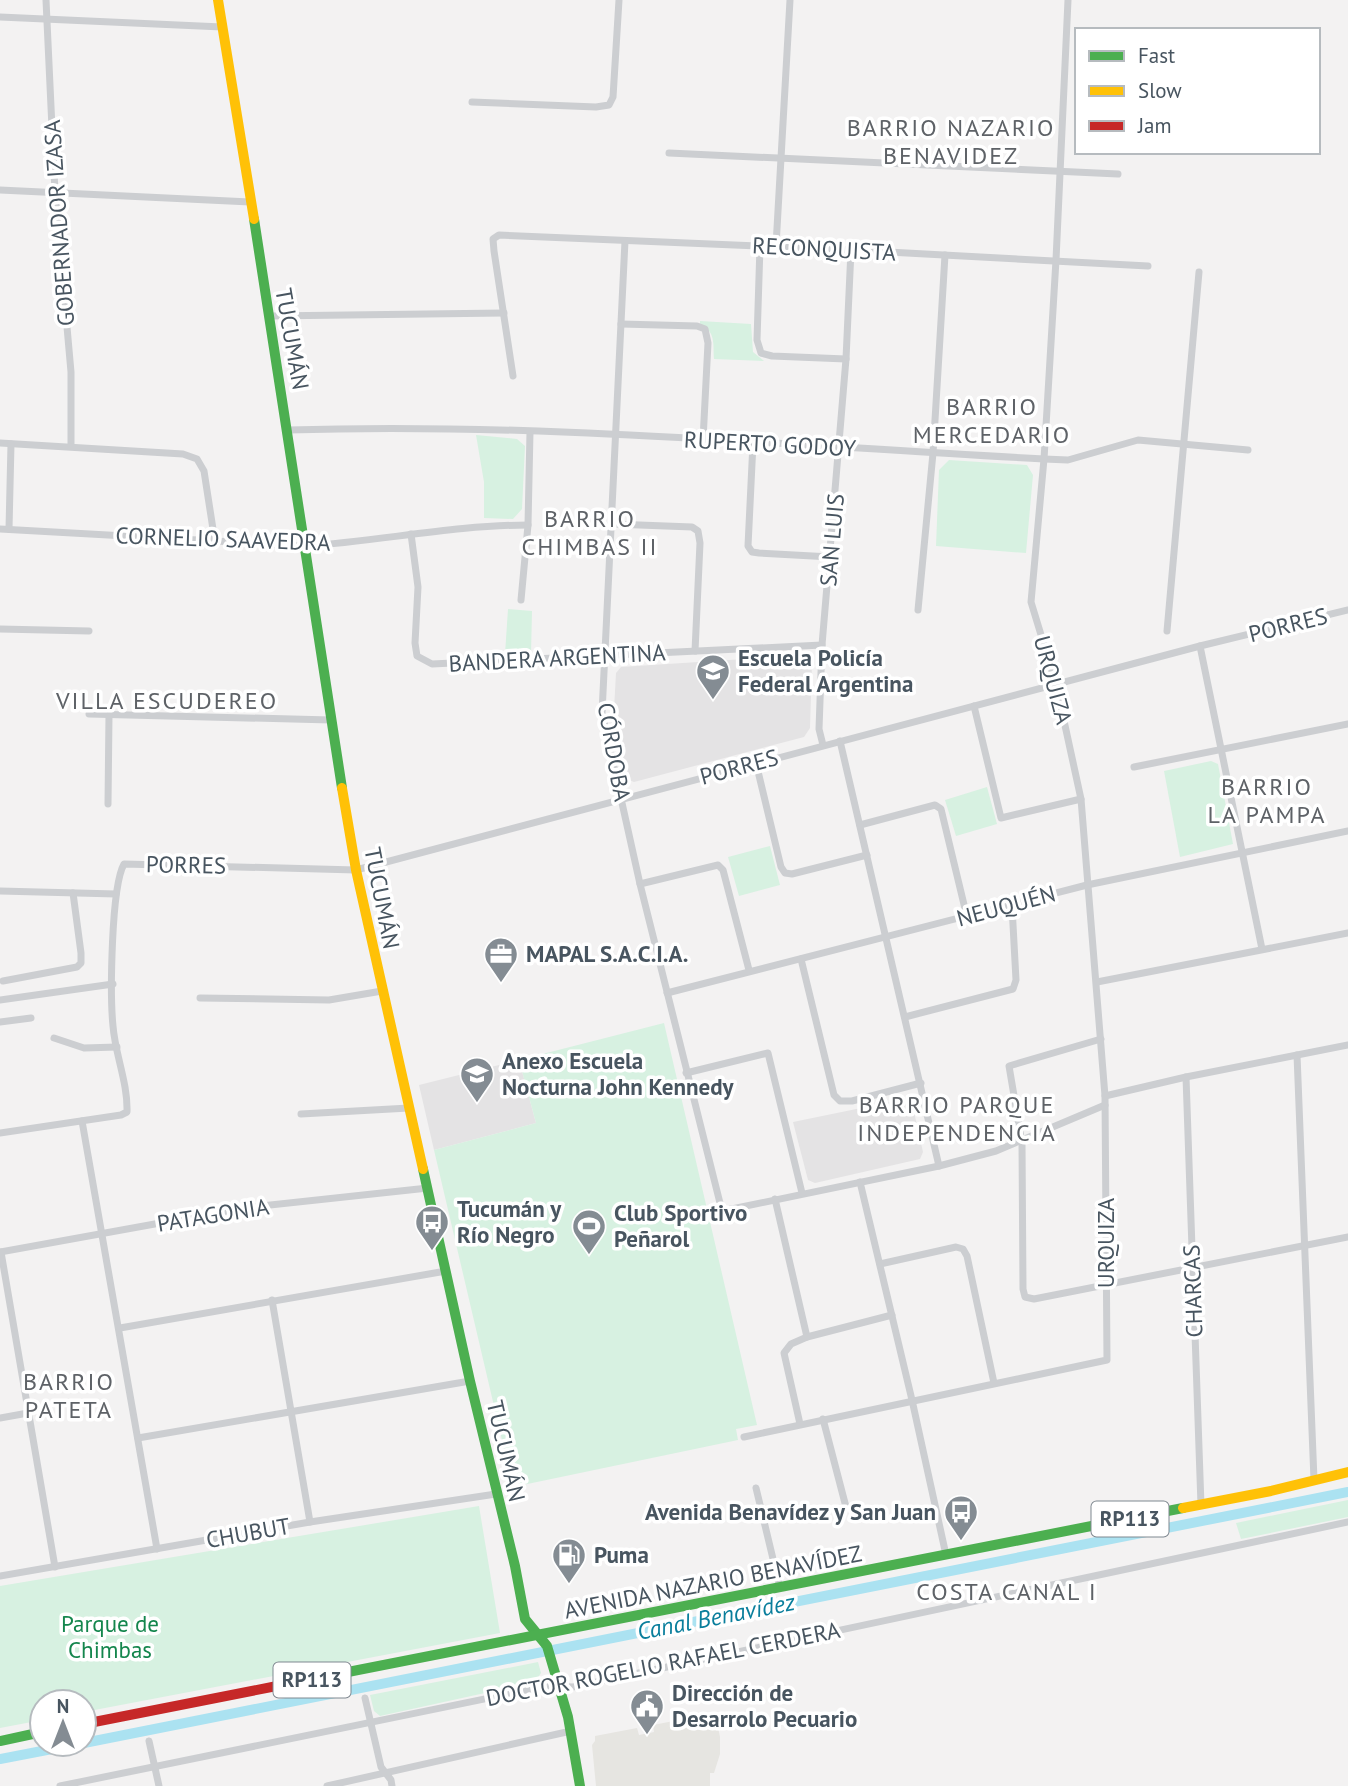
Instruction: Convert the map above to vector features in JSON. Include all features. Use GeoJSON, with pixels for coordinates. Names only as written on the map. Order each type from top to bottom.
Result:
{"type":"FeatureCollection","features":[{"type":"Feature","properties":{"kind":"main road","name":"TUCUMÁN"},"geometry":{"type":"LineString","coordinates":[[218,0],[356,870],[525,1619],[548,1651],[571,1731],[580,1786]]}},
{"type":"Feature","properties":{"kind":"main road","name":"AVENIDA NAZARIO BENAVÍDEZ"},"geometry":{"type":"LineString","coordinates":[[98,1721],[1200,1505],[1348,1472]]}},
{"type":"Feature","properties":{"kind":"main road"},"geometry":{"type":"LineString","coordinates":[[0,1741],[28,1735]]}},
{"type":"Feature","properties":{"kind":"street","name":"GOBERNADOR IZASA"},"geometry":{"type":"LineString","coordinates":[[46,0],[55,192],[71,372],[71,446]]}},
{"type":"Feature","properties":{"kind":"street"},"geometry":{"type":"LineString","coordinates":[[472,103],[609,106],[613,97],[620,0]]}},
{"type":"Feature","properties":{"kind":"street"},"geometry":{"type":"LineString","coordinates":[[776,246],[790,0]]}},
{"type":"Feature","properties":{"kind":"street","name":"URQUIZA"},"geometry":{"type":"LineString","coordinates":[[994,1383],[1107,1360],[1105,1101],[1081,799],[1056,684],[1031,602],[1044,459],[1068,0]]}},
{"type":"Feature","properties":{"kind":"street"},"geometry":{"type":"LineString","coordinates":[[0,17],[222,27]]}},
{"type":"Feature","properties":{"kind":"street"},"geometry":{"type":"LineString","coordinates":[[669,153],[1118,174]]}},
{"type":"Feature","properties":{"kind":"street"},"geometry":{"type":"LineString","coordinates":[[0,190],[250,202]]}},
{"type":"Feature","properties":{"kind":"street","name":"RECONQUISTA"},"geometry":{"type":"LineString","coordinates":[[504,313],[493,239],[499,235],[776,246],[1148,266]]}},
{"type":"Feature","properties":{"kind":"street","name":"CÓRDOBA"},"geometry":{"type":"LineString","coordinates":[[625,241],[602,713],[640,884],[722,1211],[775,1199]]}},
{"type":"Feature","properties":{"kind":"street"},"geometry":{"type":"LineString","coordinates":[[760,246],[757,340],[761,353],[772,356],[846,359]]}},
{"type":"Feature","properties":{"kind":"street","name":"SAN LUIS"},"geometry":{"type":"LineString","coordinates":[[823,745],[820,729],[822,645],[831,557],[852,250]]}},
{"type":"Feature","properties":{"kind":"street"},"geometry":{"type":"LineString","coordinates":[[918,610],[933,453],[945,256]]}},
{"type":"Feature","properties":{"kind":"street"},"geometry":{"type":"LineString","coordinates":[[1167,631],[1199,272]]}},
{"type":"Feature","properties":{"kind":"street"},"geometry":{"type":"LineString","coordinates":[[269,316],[504,313],[513,376]]}},
{"type":"Feature","properties":{"kind":"street"},"geometry":{"type":"LineString","coordinates":[[621,324],[697,326],[705,329],[708,343],[703,440]]}},
{"type":"Feature","properties":{"kind":"street","name":"RUPERTO GODOY"},"geometry":{"type":"LineString","coordinates":[[288,430],[385,427],[615,435],[1068,460],[1138,440],[1248,450]]}},
{"type":"Feature","properties":{"kind":"street"},"geometry":{"type":"LineString","coordinates":[[522,600],[528,524],[530,432]]}},
{"type":"Feature","properties":{"kind":"street"},"geometry":{"type":"LineString","coordinates":[[0,443],[183,454],[197,459],[204,471],[215,542]]}},
{"type":"Feature","properties":{"kind":"street"},"geometry":{"type":"LineString","coordinates":[[753,443],[748,546],[752,552],[831,557]]}},
{"type":"Feature","properties":{"kind":"street"},"geometry":{"type":"LineString","coordinates":[[4,529],[11,444]]}},
{"type":"Feature","properties":{"kind":"street","name":"CORNELIO SAAVEDRA"},"geometry":{"type":"LineString","coordinates":[[4,529],[306,546],[466,527],[528,524]]}},
{"type":"Feature","properties":{"kind":"street"},"geometry":{"type":"LineString","coordinates":[[613,524],[692,527],[698,531],[700,543],[695,651]]}},
{"type":"Feature","properties":{"kind":"street","name":"BANDERA ARGENTINA"},"geometry":{"type":"LineString","coordinates":[[411,534],[418,587],[416,656],[432,664],[822,645]]}},
{"type":"Feature","properties":{"kind":"street","name":"PORRES"},"geometry":{"type":"LineString","coordinates":[[0,891],[117,894],[120,871],[124,863],[356,870],[1200,646],[1348,610]]}},
{"type":"Feature","properties":{"kind":"street"},"geometry":{"type":"LineString","coordinates":[[0,629],[89,631]]}},
{"type":"Feature","properties":{"kind":"street"},"geometry":{"type":"LineString","coordinates":[[1200,646],[1262,948]]}},
{"type":"Feature","properties":{"kind":"street"},"geometry":{"type":"LineString","coordinates":[[974,706],[1001,818],[1081,799]]}},
{"type":"Feature","properties":{"kind":"street"},"geometry":{"type":"LineString","coordinates":[[89,713],[331,720]]}},
{"type":"Feature","properties":{"kind":"street"},"geometry":{"type":"LineString","coordinates":[[108,804],[109,715]]}},
{"type":"Feature","properties":{"kind":"street"},"geometry":{"type":"LineString","coordinates":[[1134,767],[1348,724]]}},
{"type":"Feature","properties":{"kind":"street"},"geometry":{"type":"LineString","coordinates":[[840,741],[939,1166]]}},
{"type":"Feature","properties":{"kind":"street"},"geometry":{"type":"LineString","coordinates":[[756,763],[781,867],[785,873],[792,874],[867,855]]}},
{"type":"Feature","properties":{"kind":"street"},"geometry":{"type":"LineString","coordinates":[[860,825],[938,806],[967,917]]}},
{"type":"Feature","properties":{"kind":"street","name":"NEUQUÉN"},"geometry":{"type":"LineString","coordinates":[[667,993],[1087,885],[1348,831]]}},
{"type":"Feature","properties":{"kind":"street"},"geometry":{"type":"LineString","coordinates":[[640,884],[718,865],[723,870],[749,970]]}},
{"type":"Feature","properties":{"kind":"street"},"geometry":{"type":"LineString","coordinates":[[3,981],[77,967],[80,964],[73,893]]}},
{"type":"Feature","properties":{"kind":"street"},"geometry":{"type":"LineString","coordinates":[[0,1133],[127,1112],[113,1026],[117,894]]}},
{"type":"Feature","properties":{"kind":"street"},"geometry":{"type":"LineString","coordinates":[[905,1017],[1013,989],[1016,981],[1012,906]]}},
{"type":"Feature","properties":{"kind":"street"},"geometry":{"type":"LineString","coordinates":[[1097,982],[1348,933]]}},
{"type":"Feature","properties":{"kind":"street"},"geometry":{"type":"LineString","coordinates":[[801,959],[834,1095],[840,1101],[852,1101],[921,1083]]}},
{"type":"Feature","properties":{"kind":"street"},"geometry":{"type":"LineString","coordinates":[[0,1000],[113,984]]}},
{"type":"Feature","properties":{"kind":"street"},"geometry":{"type":"LineString","coordinates":[[200,998],[329,1000],[382,991]]}},
{"type":"Feature","properties":{"kind":"street"},"geometry":{"type":"LineString","coordinates":[[0,1022],[31,1018]]}},
{"type":"Feature","properties":{"kind":"street"},"geometry":{"type":"LineString","coordinates":[[54,1038],[84,1048],[117,1047]]}},
{"type":"Feature","properties":{"kind":"street"},"geometry":{"type":"LineString","coordinates":[[1101,1039],[1009,1066],[1022,1139],[1025,1297],[1034,1299],[1348,1237]]}},
{"type":"Feature","properties":{"kind":"street"},"geometry":{"type":"LineString","coordinates":[[807,1337],[775,1199],[939,1166],[996,1151],[1105,1101],[1186,1077],[1348,1045]]}},
{"type":"Feature","properties":{"kind":"street"},"geometry":{"type":"LineString","coordinates":[[686,1073],[768,1053],[802,1193]]}},
{"type":"Feature","properties":{"kind":"street"},"geometry":{"type":"LineString","coordinates":[[1297,1055],[1314,1480]]}},
{"type":"Feature","properties":{"kind":"street","name":"CHARCAS"},"geometry":{"type":"LineString","coordinates":[[1186,1077],[1200,1505]]}},
{"type":"Feature","properties":{"kind":"street"},"geometry":{"type":"LineString","coordinates":[[301,1114],[409,1108]]}},
{"type":"Feature","properties":{"kind":"street"},"geometry":{"type":"LineString","coordinates":[[82,1121],[157,1549]]}},
{"type":"Feature","properties":{"kind":"street"},"geometry":{"type":"LineString","coordinates":[[860,1182],[946,1555]]}},
{"type":"Feature","properties":{"kind":"street","name":"PATAGONIA"},"geometry":{"type":"LineString","coordinates":[[1,1252],[243,1208],[428,1188]]}},
{"type":"Feature","properties":{"kind":"street"},"geometry":{"type":"LineString","coordinates":[[744,1437],[994,1383],[967,1256],[963,1249],[956,1247],[880,1264]]}},
{"type":"Feature","properties":{"kind":"street"},"geometry":{"type":"LineString","coordinates":[[1,1252],[55,1567]]}},
{"type":"Feature","properties":{"kind":"street"},"geometry":{"type":"LineString","coordinates":[[120,1328],[446,1271]]}},
{"type":"Feature","properties":{"kind":"street"},"geometry":{"type":"LineString","coordinates":[[272,1300],[310,1522]]}},
{"type":"Feature","properties":{"kind":"street"},"geometry":{"type":"LineString","coordinates":[[800,1424],[784,1353],[791,1344],[807,1337],[892,1315]]}},
{"type":"Feature","properties":{"kind":"street"},"geometry":{"type":"LineString","coordinates":[[138,1438],[470,1381]]}},
{"type":"Feature","properties":{"kind":"street"},"geometry":{"type":"LineString","coordinates":[[0,1418],[28,1413]]}},
{"type":"Feature","properties":{"kind":"street"},"geometry":{"type":"LineString","coordinates":[[823,1419],[846,1507]]}},
{"type":"Feature","properties":{"kind":"street"},"geometry":{"type":"LineString","coordinates":[[756,1488],[780,1588]]}},
{"type":"Feature","properties":{"kind":"street","name":"CHUBUT"},"geometry":{"type":"LineString","coordinates":[[0,1576],[310,1522],[496,1494]]}},
{"type":"Feature","properties":{"kind":"street","name":"DOCTOR ROGELIO RAFAEL CERDERA"},"geometry":{"type":"LineString","coordinates":[[60,1786],[548,1686],[573,1687],[1348,1522]]}},
{"type":"Feature","properties":{"kind":"street"},"geometry":{"type":"LineString","coordinates":[[365,1698],[381,1767],[392,1786]]}},
{"type":"Feature","properties":{"kind":"street"},"geometry":{"type":"LineString","coordinates":[[327,1786],[571,1731]]}},
{"type":"Feature","properties":{"kind":"street"},"geometry":{"type":"LineString","coordinates":[[149,1741],[159,1786]]}},
{"type":"Feature","properties":{"kind":"shaded area","name":"Escuela Policía Federal Argentina"},"geometry":{"type":"Polygon","coordinates":[[[806,655],[812,663],[810,728],[804,737],[634,782],[627,779],[613,728],[616,673],[621,667],[806,655]]]}},
{"type":"Feature","properties":{"kind":"shaded area","name":"Anexo Escuela Nocturna John Kennedy"},"geometry":{"type":"Polygon","coordinates":[[[519,1060],[536,1123],[434,1150],[419,1085],[519,1060]]]}},
{"type":"Feature","properties":{"kind":"shaded area"},"geometry":{"type":"Polygon","coordinates":[[[905,1099],[912,1103],[923,1152],[920,1159],[815,1183],[808,1180],[793,1122],[905,1099]]]}},
{"type":"Feature","properties":{"kind":"shaded area"},"geometry":{"type":"Polygon","coordinates":[[[715,1713],[720,1754],[714,1773],[710,1773],[710,1786],[596,1786],[592,1745],[595,1736],[637,1728],[639,1735],[654,1732],[653,1725],[715,1713]]]}},
{"type":"Feature","properties":{"kind":"green space"},"geometry":{"type":"Polygon","coordinates":[[[700,321],[751,324],[753,352],[764,361],[714,359],[711,334],[700,321]]]}},
{"type":"Feature","properties":{"kind":"green space","name":"BARRIO CHIMBAS II"},"geometry":{"type":"Polygon","coordinates":[[[476,435],[517,439],[525,446],[522,509],[513,519],[484,518],[484,482],[476,435]]]}},
{"type":"Feature","properties":{"kind":"green space"},"geometry":{"type":"Polygon","coordinates":[[[949,460],[1027,465],[1033,475],[1026,553],[936,546],[939,470],[949,460]]]}},
{"type":"Feature","properties":{"kind":"green space"},"geometry":{"type":"Polygon","coordinates":[[[508,609],[532,611],[531,654],[505,654],[508,609]]]}},
{"type":"Feature","properties":{"kind":"green space"},"geometry":{"type":"Polygon","coordinates":[[[1211,761],[1218,764],[1233,844],[1180,857],[1164,771],[1211,761]]]}},
{"type":"Feature","properties":{"kind":"green space"},"geometry":{"type":"Polygon","coordinates":[[[987,787],[997,824],[956,836],[945,800],[987,787]]]}},
{"type":"Feature","properties":{"kind":"green space"},"geometry":{"type":"Polygon","coordinates":[[[770,846],[780,885],[739,896],[728,857],[770,846]]]}},
{"type":"Feature","properties":{"kind":"green space","name":"Club Sportivo Peñarol"},"geometry":{"type":"Polygon","coordinates":[[[664,1023],[757,1425],[736,1429],[738,1440],[513,1487],[434,1150],[536,1123],[519,1060],[664,1023]]]}},
{"type":"Feature","properties":{"kind":"green space"},"geometry":{"type":"Polygon","coordinates":[[[1348,1500],[1348,1517],[1241,1539],[1236,1523],[1348,1500]]]}},
{"type":"Feature","properties":{"kind":"green space","name":"Parque de Chimbas"},"geometry":{"type":"Polygon","coordinates":[[[479,1506],[500,1633],[98,1709],[98,1688],[28,1688],[28,1723],[0,1728],[0,1586],[479,1506]]]}},
{"type":"Feature","properties":{"kind":"green space"},"geometry":{"type":"Polygon","coordinates":[[[538,1662],[541,1673],[535,1682],[380,1716],[374,1711],[370,1695],[538,1662]]]}},
{"type":"Feature","properties":{"kind":"waterway","name":"Canal Benavídez"},"geometry":{"type":"LineString","coordinates":[[98,1740],[1348,1492]]}},
{"type":"Feature","properties":{"kind":"waterway","name":"Canal Benavídez"},"geometry":{"type":"LineString","coordinates":[[0,1759],[28,1754]]}},
{"type":"Feature","properties":{"kind":"traffic: fast"},"geometry":{"type":"LineString","coordinates":[[254,219],[342,788]]}},
{"type":"Feature","properties":{"kind":"traffic: fast"},"geometry":{"type":"LineString","coordinates":[[423,1169],[525,1619],[547,1646],[568,1717],[580,1786]]}},
{"type":"Feature","properties":{"kind":"traffic: fast"},"geometry":{"type":"LineString","coordinates":[[292,1683],[1183,1508]]}},
{"type":"Feature","properties":{"kind":"traffic: fast"},"geometry":{"type":"LineString","coordinates":[[0,1741],[28,1735]]}},
{"type":"Feature","properties":{"kind":"traffic: slow"},"geometry":{"type":"LineString","coordinates":[[218,0],[254,219]]}},
{"type":"Feature","properties":{"kind":"traffic: slow"},"geometry":{"type":"LineString","coordinates":[[342,788],[356,870],[423,1169]]}},
{"type":"Feature","properties":{"kind":"traffic: slow"},"geometry":{"type":"LineString","coordinates":[[1183,1508],[1271,1491],[1348,1472]]}},
{"type":"Feature","properties":{"kind":"traffic: jam"},"geometry":{"type":"LineString","coordinates":[[98,1721],[292,1683]]}},
{"type":"Feature","properties":{"kind":"place","name":"Escuela Policía Federal Argentina"},"geometry":{"type":"Point","coordinates":[713,701]}},
{"type":"Feature","properties":{"kind":"place","name":"MAPAL S.A.C.I.A."},"geometry":{"type":"Point","coordinates":[501,984]}},
{"type":"Feature","properties":{"kind":"place","name":"Anexo Escuela Nocturna John Kennedy"},"geometry":{"type":"Point","coordinates":[477,1104]}},
{"type":"Feature","properties":{"kind":"place","name":"Tucumán y Río Negro"},"geometry":{"type":"Point","coordinates":[432,1252]}},
{"type":"Feature","properties":{"kind":"place","name":"Club Sportivo Peñarol"},"geometry":{"type":"Point","coordinates":[589,1256]}},
{"type":"Feature","properties":{"kind":"place","name":"Avenida Benavídez y San Juan"},"geometry":{"type":"Point","coordinates":[961,1542]}},
{"type":"Feature","properties":{"kind":"place","name":"Puma"},"geometry":{"type":"Point","coordinates":[569,1585]}},
{"type":"Feature","properties":{"kind":"place","name":"Dirección de Desarrolo Pecuario"},"geometry":{"type":"Point","coordinates":[647,1736]}},
{"type":"Feature","properties":{"kind":"district","name":"BARRIO NAZARIO BENAVIDEZ"},"geometry":{"type":"Point","coordinates":[951,142]}},
{"type":"Feature","properties":{"kind":"district","name":"BARRIO MERCEDARIO"},"geometry":{"type":"Point","coordinates":[992,421]}},
{"type":"Feature","properties":{"kind":"district","name":"BARRIO CHIMBAS II"},"geometry":{"type":"Point","coordinates":[590,533]}},
{"type":"Feature","properties":{"kind":"district","name":"VILLA ESCUDEREO"},"geometry":{"type":"Point","coordinates":[167,701]}},
{"type":"Feature","properties":{"kind":"district","name":"BARRIO LA PAMPA"},"geometry":{"type":"Point","coordinates":[1267,801]}},
{"type":"Feature","properties":{"kind":"district","name":"BARRIO PARQUE INDEPENDENCIA"},"geometry":{"type":"Point","coordinates":[957,1119]}},
{"type":"Feature","properties":{"kind":"district","name":"BARRIO PATETA"},"geometry":{"type":"Point","coordinates":[69,1396]}},
{"type":"Feature","properties":{"kind":"district","name":"COSTA CANAL I"},"geometry":{"type":"Point","coordinates":[1007,1592]}}]}
